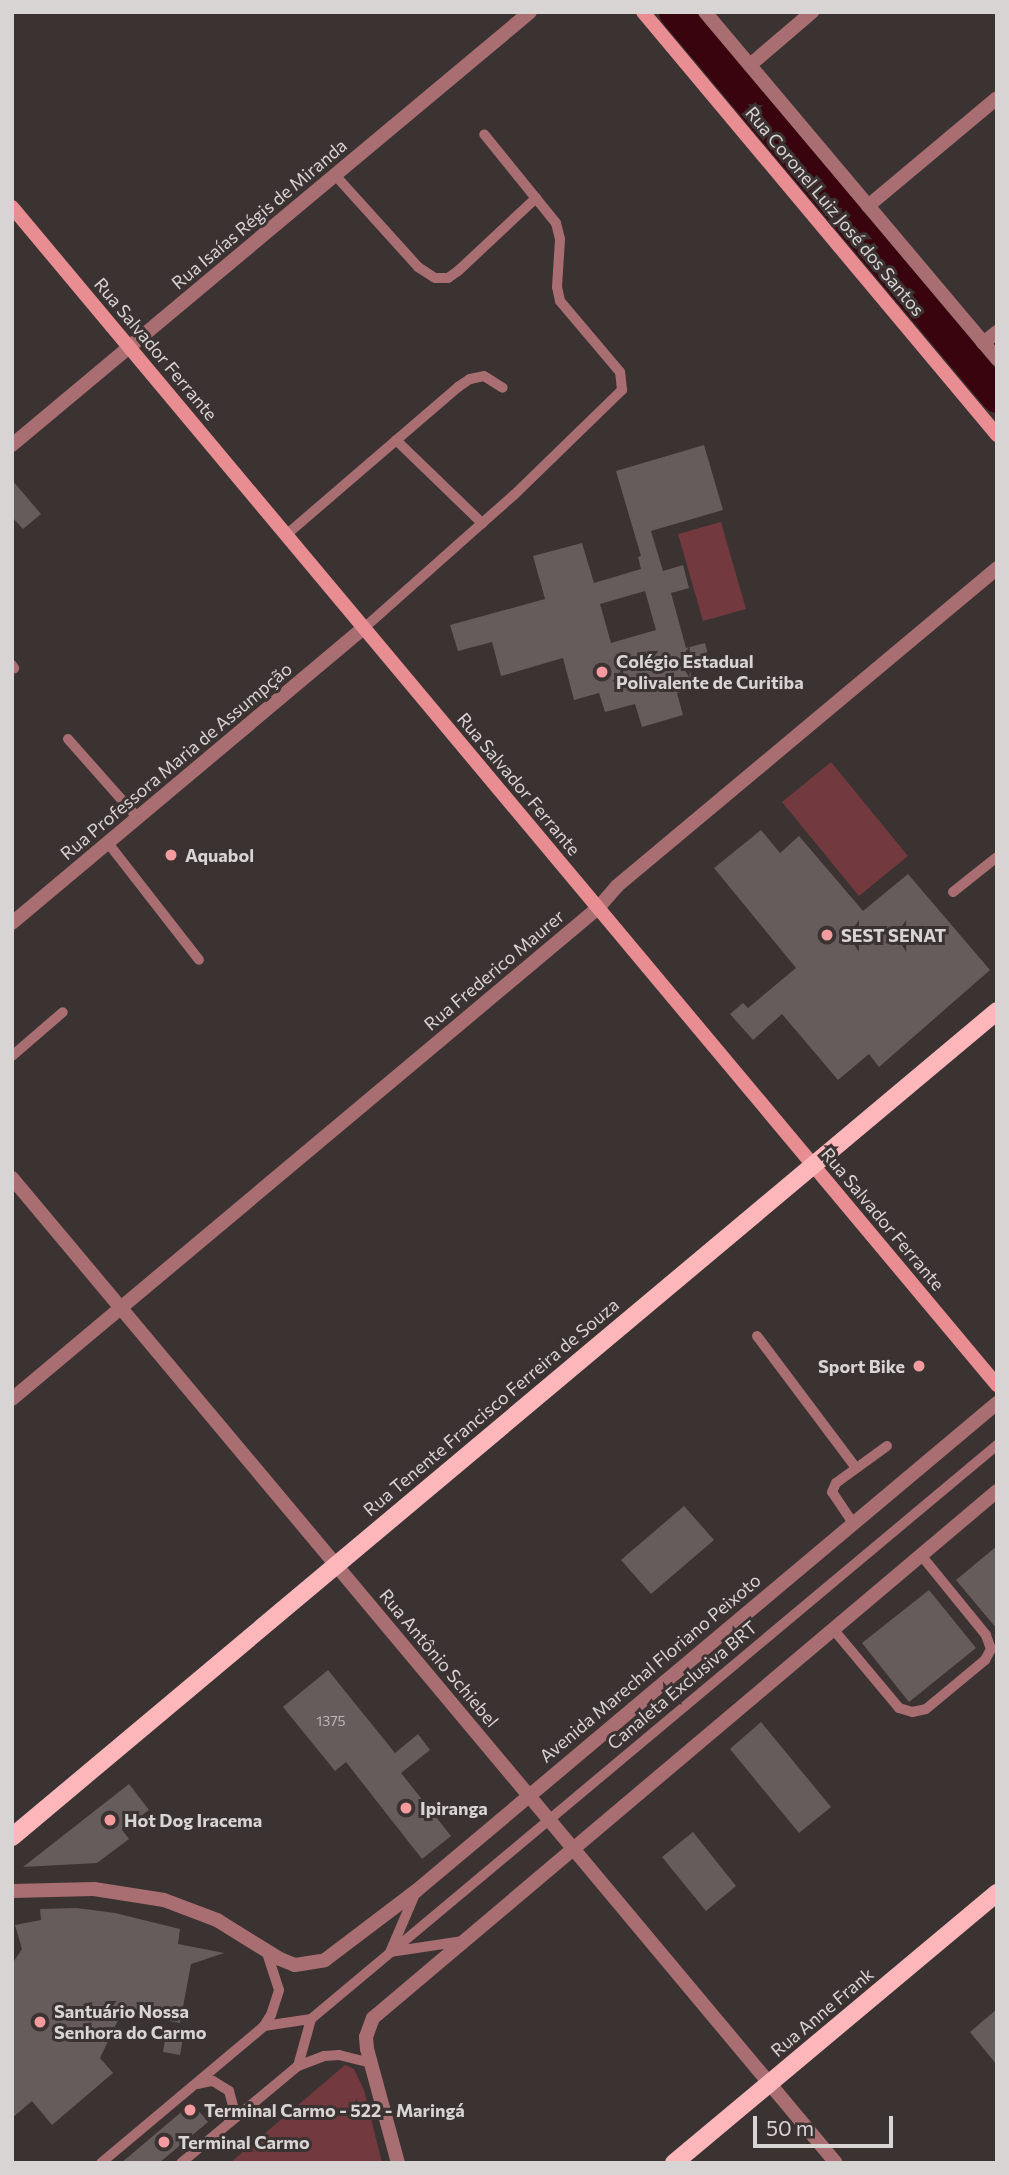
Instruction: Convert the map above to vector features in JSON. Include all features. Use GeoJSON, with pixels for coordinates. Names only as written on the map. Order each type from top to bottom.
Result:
{"type":"FeatureCollection","features":[{"type":"Feature","properties":{"kind":"main road","name":"Rua Coronel Luiz José dos Santos"},"geometry":{"type":"LineString","coordinates":[[643,12],[997,435]]}},
{"type":"Feature","properties":{"kind":"main road","name":"Rua Salvador Ferrante"},"geometry":{"type":"LineString","coordinates":[[12,208],[997,1385]]}},
{"type":"Feature","properties":{"kind":"main road","name":"Rua Tenente Francisco Ferreira de Souza"},"geometry":{"type":"LineString","coordinates":[[13,1834],[997,1010]]}},
{"type":"Feature","properties":{"kind":"main road","name":"Rua Anne Frank"},"geometry":{"type":"LineString","coordinates":[[674,2163],[997,1893]]}},
{"type":"Feature","properties":{"kind":"street","name":"Rua Isaías Régis de Miranda"},"geometry":{"type":"LineString","coordinates":[[12,445],[530,12]]}},
{"type":"Feature","properties":{"kind":"street","name":"Rua Coronel Luiz José dos Santos"},"geometry":{"type":"LineString","coordinates":[[705,12],[997,359]]}},
{"type":"Feature","properties":{"kind":"street"},"geometry":{"type":"LineString","coordinates":[[750,65],[812,12]]}},
{"type":"Feature","properties":{"kind":"street"},"geometry":{"type":"LineString","coordinates":[[868,206],[997,98]]}},
{"type":"Feature","properties":{"kind":"street"},"geometry":{"type":"LineString","coordinates":[[983,343],[997,332]]}},
{"type":"Feature","properties":{"kind":"street","name":"Rua Frederico Maurer"},"geometry":{"type":"LineString","coordinates":[[12,1399],[598,908],[617,886],[997,568]]}},
{"type":"Feature","properties":{"kind":"street","name":"Rua Professora Maria de Assumpção"},"geometry":{"type":"LineString","coordinates":[[12,923],[364,628]]}},
{"type":"Feature","properties":{"kind":"street","name":"Rua Antônio Schiebel"},"geometry":{"type":"LineString","coordinates":[[12,1178],[836,2163]]}},
{"type":"Feature","properties":{"kind":"street","name":"Avenida Marechal Floriano Peixoto"},"geometry":{"type":"LineString","coordinates":[[266,1950],[295,1965],[325,1960],[416,1891],[997,1402]]}},
{"type":"Feature","properties":{"kind":"street"},"geometry":{"type":"LineString","coordinates":[[398,2163],[366,2038],[373,2018],[997,1490]]}},
{"type":"Feature","properties":{"kind":"street"},"geometry":{"type":"LineString","coordinates":[[12,1891],[93,1889],[164,1900],[218,1920],[266,1950]]}},
{"type":"Feature","properties":{"kind":"lane"},"geometry":{"type":"LineString","coordinates":[[364,628],[482,523],[622,390],[620,372],[560,301],[557,287],[560,239],[556,223],[484,134]]}},
{"type":"Feature","properties":{"kind":"lane"},"geometry":{"type":"LineString","coordinates":[[335,175],[418,267],[435,278],[447,278],[458,271],[536,198]]}},
{"type":"Feature","properties":{"kind":"lane"},"geometry":{"type":"LineString","coordinates":[[286,535],[470,379],[484,376],[503,388]]}},
{"type":"Feature","properties":{"kind":"lane"},"geometry":{"type":"LineString","coordinates":[[396,440],[482,523]]}},
{"type":"Feature","properties":{"kind":"lane"},"geometry":{"type":"LineString","coordinates":[[68,739],[138,818]]}},
{"type":"Feature","properties":{"kind":"lane"},"geometry":{"type":"LineString","coordinates":[[108,843],[199,960]]}},
{"type":"Feature","properties":{"kind":"lane"},"geometry":{"type":"LineString","coordinates":[[953,892],[997,858]]}},
{"type":"Feature","properties":{"kind":"lane"},"geometry":{"type":"LineString","coordinates":[[12,1056],[63,1013]]}},
{"type":"Feature","properties":{"kind":"lane"},"geometry":{"type":"LineString","coordinates":[[757,1336],[856,1468]]}},
{"type":"Feature","properties":{"kind":"lane","name":"Canaleta Exclusiva BRT"},"geometry":{"type":"LineString","coordinates":[[311,2019],[997,1445]]}},
{"type":"Feature","properties":{"kind":"lane"},"geometry":{"type":"LineString","coordinates":[[853,1523],[832,1492],[836,1483],[887,1446]]}},
{"type":"Feature","properties":{"kind":"lane"},"geometry":{"type":"LineString","coordinates":[[833,1629],[900,1708],[912,1712],[926,1709],[985,1660],[990,1649],[986,1635],[921,1555]]}},
{"type":"Feature","properties":{"kind":"lane","name":"Canaleta Exclusiva BRT"},"geometry":{"type":"LineString","coordinates":[[390,1952],[416,1891]]}},
{"type":"Feature","properties":{"kind":"lane"},"geometry":{"type":"LineString","coordinates":[[390,1952],[466,1940]]}},
{"type":"Feature","properties":{"kind":"lane"},"geometry":{"type":"LineString","coordinates":[[101,2163],[264,2026],[271,2015],[279,1990],[266,1950]]}},
{"type":"Feature","properties":{"kind":"lane"},"geometry":{"type":"LineString","coordinates":[[264,2026],[311,2019],[298,2067]]}},
{"type":"Feature","properties":{"kind":"lane"},"geometry":{"type":"LineString","coordinates":[[181,2163],[298,2067],[324,2056],[339,2055],[371,2063]]}},
{"type":"Feature","properties":{"kind":"lane"},"geometry":{"type":"LineString","coordinates":[[194,2085],[213,2081],[229,2091],[234,2109],[225,2126]]}},
{"type":"Feature","properties":{"kind":"shaded area"},"geometry":{"type":"Polygon","coordinates":[[[721,522],[746,609],[703,621],[678,534],[721,522]]]}},
{"type":"Feature","properties":{"kind":"shaded area"},"geometry":{"type":"Polygon","coordinates":[[[831,762],[908,856],[859,896],[782,802],[831,762]]]}},
{"type":"Feature","properties":{"kind":"shaded area"},"geometry":{"type":"Polygon","coordinates":[[[345,2065],[354,2069],[364,2090],[382,2163],[230,2163],[345,2065]]]}},
{"type":"Feature","properties":{"kind":"building"},"geometry":{"type":"Polygon","coordinates":[[[704,445],[723,510],[651,531],[663,571],[683,565],[689,588],[671,593],[686,648],[705,643],[710,662],[689,668],[695,688],[677,693],[683,715],[642,727],[635,704],[605,712],[599,693],[574,700],[563,658],[501,676],[492,642],[458,651],[450,625],[545,599],[533,556],[582,543],[594,583],[641,569],[638,557],[641,556],[616,471],[704,445]],[[645,591],[600,604],[611,643],[656,630],[645,591]]]}},
{"type":"Feature","properties":{"kind":"building"},"geometry":{"type":"Polygon","coordinates":[[[12,480],[41,514],[23,529],[12,517],[12,480]]]}},
{"type":"Feature","properties":{"kind":"building"},"geometry":{"type":"Polygon","coordinates":[[[761,830],[780,853],[799,836],[863,911],[908,874],[990,970],[879,1067],[869,1054],[838,1080],[782,1014],[753,1040],[730,1014],[743,1003],[748,1008],[796,968],[714,868],[761,830]]]}},
{"type":"Feature","properties":{"kind":"building"},"geometry":{"type":"Polygon","coordinates":[[[684,1506],[714,1540],[651,1594],[621,1560],[684,1506]]]}},
{"type":"Feature","properties":{"kind":"building"},"geometry":{"type":"Polygon","coordinates":[[[997,1546],[997,1629],[956,1580],[997,1546]]]}},
{"type":"Feature","properties":{"kind":"building"},"geometry":{"type":"Polygon","coordinates":[[[929,1590],[976,1648],[909,1702],[862,1643],[929,1590]]]}},
{"type":"Feature","properties":{"kind":"building"},"geometry":{"type":"Polygon","coordinates":[[[328,1670],[395,1753],[418,1734],[430,1750],[401,1773],[451,1836],[422,1859],[346,1762],[335,1771],[283,1707],[328,1670]]]}},
{"type":"Feature","properties":{"kind":"building"},"geometry":{"type":"Polygon","coordinates":[[[761,1722],[831,1807],[799,1833],[730,1749],[761,1722]]]}},
{"type":"Feature","properties":{"kind":"building","name":"Hot Dog Iracema"},"geometry":{"type":"Polygon","coordinates":[[[129,1784],[149,1810],[122,1830],[129,1839],[97,1863],[23,1867],[129,1784]]]}},
{"type":"Feature","properties":{"kind":"building"},"geometry":{"type":"Polygon","coordinates":[[[693,1832],[736,1886],[706,1911],[662,1857],[693,1832]]]}},
{"type":"Feature","properties":{"kind":"building"},"geometry":{"type":"Polygon","coordinates":[[[77,1908],[115,1913],[180,1929],[178,1944],[224,1953],[191,1964],[180,2023],[122,2012],[100,2058],[113,2073],[52,2125],[32,2101],[12,2118],[12,1964],[22,1949],[15,1925],[41,1920],[40,1909],[77,1908]]]}},
{"type":"Feature","properties":{"kind":"building"},"geometry":{"type":"Polygon","coordinates":[[[997,2009],[997,2065],[970,2032],[997,2009]]]}},
{"type":"Feature","properties":{"kind":"building"},"geometry":{"type":"Polygon","coordinates":[[[166,2034],[183,2038],[180,2055],[163,2052],[166,2034]]]}},
{"type":"Feature","properties":{"kind":"building","name":"Terminal Carmo"},"geometry":{"type":"Polygon","coordinates":[[[192,2103],[208,2122],[159,2163],[121,2163],[192,2103]]]}},
{"type":"Feature","properties":{"kind":"waterway"},"geometry":{"type":"LineString","coordinates":[[675,12],[997,396]]}},
{"type":"Feature","properties":{"kind":"place","name":"Colégio Estadual Polivalente de Curitiba"},"geometry":{"type":"Point","coordinates":[602,672]}},
{"type":"Feature","properties":{"kind":"place","name":"Aquabol"},"geometry":{"type":"Point","coordinates":[171,855]}},
{"type":"Feature","properties":{"kind":"place","name":"SEST SENAT"},"geometry":{"type":"Point","coordinates":[827,935]}},
{"type":"Feature","properties":{"kind":"place","name":"Sport Bike"},"geometry":{"type":"Point","coordinates":[919,1366]}},
{"type":"Feature","properties":{"kind":"place","name":"Ipiranga"},"geometry":{"type":"Point","coordinates":[406,1808]}},
{"type":"Feature","properties":{"kind":"place","name":"Hot Dog Iracema"},"geometry":{"type":"Point","coordinates":[110,1820]}},
{"type":"Feature","properties":{"kind":"place","name":"Santuário Nossa Senhora do Carmo"},"geometry":{"type":"Point","coordinates":[40,2022]}},
{"type":"Feature","properties":{"kind":"place","name":"Terminal Carmo - 522 - Maringá"},"geometry":{"type":"Point","coordinates":[190,2110]}},
{"type":"Feature","properties":{"kind":"place","name":"Terminal Carmo"},"geometry":{"type":"Point","coordinates":[164,2142]}}]}
